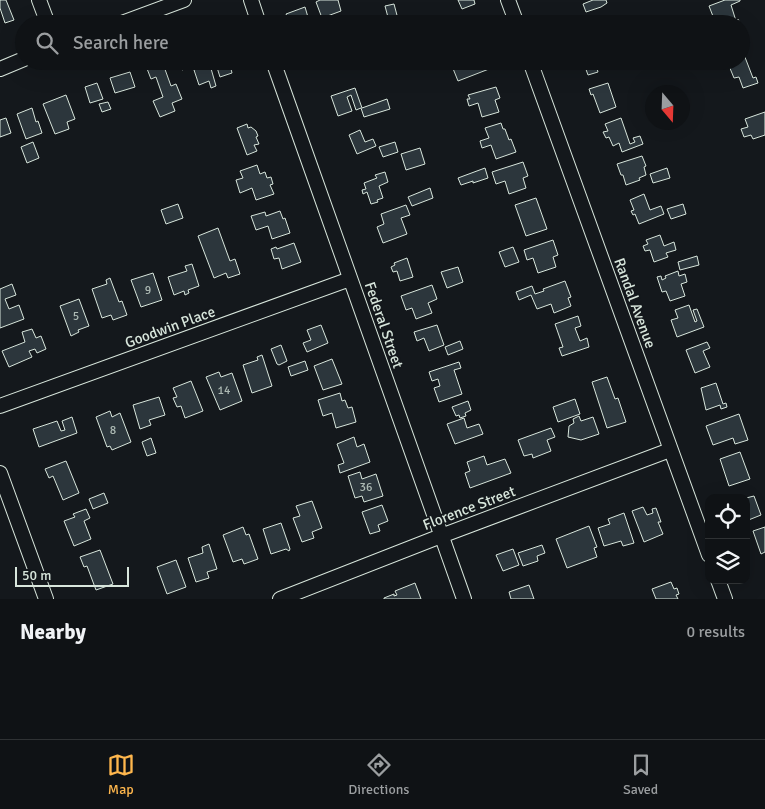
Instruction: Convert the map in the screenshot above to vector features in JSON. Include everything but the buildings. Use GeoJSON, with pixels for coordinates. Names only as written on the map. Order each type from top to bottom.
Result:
{"type":"FeatureCollection","features":[{"type":"Feature","properties":{"kind":"street"},"geometry":{"type":"LineString","coordinates":[[39,0],[45,15]]}},
{"type":"Feature","properties":{"kind":"street"},"geometry":{"type":"LineString","coordinates":[[143,15],[184,0]]}},
{"type":"Feature","properties":{"kind":"street"},"geometry":{"type":"LineString","coordinates":[[251,0],[256,15]]}},
{"type":"Feature","properties":{"kind":"street"},"geometry":{"type":"LineString","coordinates":[[508,0],[514,15]]}},
{"type":"Feature","properties":{"kind":"street"},"geometry":{"type":"LineString","coordinates":[[0,69],[15,63]]}},
{"type":"Feature","properties":{"kind":"street","name":"Federal Street"},"geometry":{"type":"LineString","coordinates":[[276,70],[464,599]]}},
{"type":"Feature","properties":{"kind":"street","name":"Randal Avenue"},"geometry":{"type":"LineString","coordinates":[[533,70],[705,544]]}},
{"type":"Feature","properties":{"kind":"street","name":"Goodwin Place"},"geometry":{"type":"LineString","coordinates":[[0,406],[350,279]]}},
{"type":"Feature","properties":{"kind":"street","name":"Florence Street"},"geometry":{"type":"LineString","coordinates":[[280,599],[670,450]]}},
{"type":"Feature","properties":{"kind":"street"},"geometry":{"type":"LineString","coordinates":[[0,474],[46,599]]}},
{"type":"Feature","properties":{"kind":"street"},"geometry":{"type":"LineString","coordinates":[[719,584],[725,599]]}}]}
